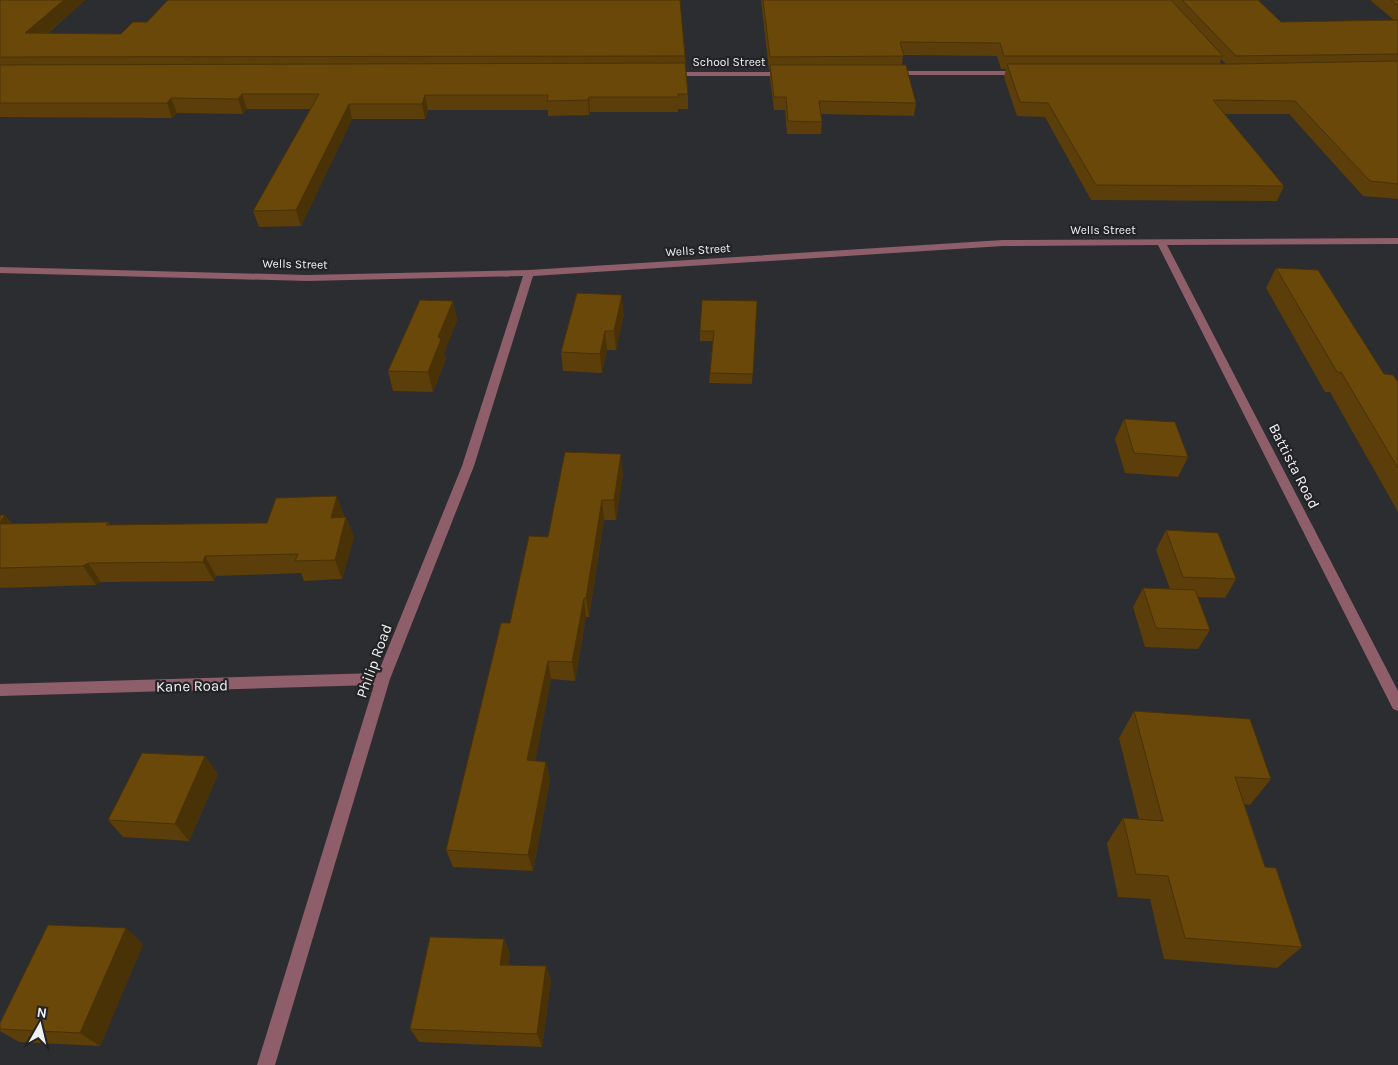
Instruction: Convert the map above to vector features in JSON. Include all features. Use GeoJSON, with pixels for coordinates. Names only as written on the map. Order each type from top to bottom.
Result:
{"type":"FeatureCollection","features":[{"type":"Feature","properties":{"kind":"street"},"geometry":{"type":"LineString","coordinates":[[879,74],[1028,73]]}},
{"type":"Feature","properties":{"kind":"street","name":"School Street"},"geometry":{"type":"LineString","coordinates":[[659,74],[799,74]]}},
{"type":"Feature","properties":{"kind":"street","name":"Wells Street"},"geometry":{"type":"LineString","coordinates":[[0,270],[307,278],[529,273],[1003,244],[1398,241]]}},
{"type":"Feature","properties":{"kind":"street","name":"Battista Road"},"geometry":{"type":"LineString","coordinates":[[1161,242],[1398,705]]}},
{"type":"Feature","properties":{"kind":"street","name":"Philip Road"},"geometry":{"type":"LineString","coordinates":[[266,1065],[384,679],[468,466],[529,273]]}},
{"type":"Feature","properties":{"kind":"street","name":"Kane Road"},"geometry":{"type":"LineString","coordinates":[[0,690],[384,679]]}},
{"type":"Feature","properties":{"kind":"building"},"geometry":{"type":"Polygon","coordinates":[[[0,0],[64,0],[25,33],[121,34],[133,22],[147,22],[168,0],[680,0],[685,56],[0,57],[0,0]]]}},
{"type":"Feature","properties":{"kind":"building"},"geometry":{"type":"Polygon","coordinates":[[[763,0],[1171,0],[1223,56],[1004,56],[1000,43],[900,42],[904,56],[770,57],[763,0]]]}},
{"type":"Feature","properties":{"kind":"building"},"geometry":{"type":"Polygon","coordinates":[[[1182,0],[1258,0],[1281,22],[1398,20],[1398,54],[1236,56],[1182,0]]]}},
{"type":"Feature","properties":{"kind":"building"},"geometry":{"type":"Polygon","coordinates":[[[1391,0],[1398,0],[1398,6],[1391,0]]]}},
{"type":"Feature","properties":{"kind":"building"},"geometry":{"type":"Polygon","coordinates":[[[1398,61],[1398,184],[1370,181],[1295,101],[1213,100],[1284,186],[1096,185],[1048,103],[1020,102],[1007,64],[1233,64],[1398,61]]]}},
{"type":"Feature","properties":{"kind":"building"},"geometry":{"type":"Polygon","coordinates":[[[685,63],[688,94],[678,94],[678,97],[589,97],[588,100],[547,101],[548,95],[425,95],[422,104],[349,104],[296,210],[253,211],[319,94],[242,94],[238,99],[171,98],[167,103],[0,103],[0,65],[685,63]]]}},
{"type":"Feature","properties":{"kind":"building"},"geometry":{"type":"Polygon","coordinates":[[[770,65],[906,65],[916,103],[819,101],[822,122],[788,121],[786,97],[774,97],[770,65]]]}},
{"type":"Feature","properties":{"kind":"building"},"geometry":{"type":"Polygon","coordinates":[[[1276,268],[1318,270],[1384,374],[1393,375],[1398,382],[1398,468],[1341,372],[1337,372],[1276,268]]]}},
{"type":"Feature","properties":{"kind":"building"},"geometry":{"type":"Polygon","coordinates":[[[577,293],[622,295],[614,331],[605,331],[600,354],[561,352],[577,293]]]}},
{"type":"Feature","properties":{"kind":"building"},"geometry":{"type":"Polygon","coordinates":[[[420,300],[453,301],[438,337],[441,339],[428,372],[388,371],[420,300]]]}},
{"type":"Feature","properties":{"kind":"building"},"geometry":{"type":"Polygon","coordinates":[[[702,300],[757,301],[753,374],[710,373],[714,331],[700,331],[702,300]]]}},
{"type":"Feature","properties":{"kind":"building"},"geometry":{"type":"Polygon","coordinates":[[[1124,419],[1175,422],[1188,457],[1134,453],[1124,419]]]}},
{"type":"Feature","properties":{"kind":"building"},"geometry":{"type":"Polygon","coordinates":[[[565,452],[621,454],[614,500],[602,500],[586,598],[584,598],[572,662],[548,661],[527,760],[546,762],[528,855],[446,850],[501,623],[510,623],[529,536],[548,537],[565,452]]]}},
{"type":"Feature","properties":{"kind":"building"},"geometry":{"type":"Polygon","coordinates":[[[337,496],[331,518],[346,517],[335,560],[295,561],[298,554],[205,556],[203,562],[88,563],[83,566],[0,568],[0,524],[108,522],[106,525],[267,523],[276,498],[337,496]]]}},
{"type":"Feature","properties":{"kind":"building"},"geometry":{"type":"Polygon","coordinates":[[[0,515],[5,515],[0,522],[0,515]]]}},
{"type":"Feature","properties":{"kind":"building"},"geometry":{"type":"Polygon","coordinates":[[[1166,530],[1218,533],[1236,579],[1183,577],[1166,530]]]}},
{"type":"Feature","properties":{"kind":"building"},"geometry":{"type":"Polygon","coordinates":[[[1143,588],[1195,590],[1210,630],[1156,628],[1143,588]]]}},
{"type":"Feature","properties":{"kind":"building"},"geometry":{"type":"Polygon","coordinates":[[[1134,711],[1250,719],[1271,779],[1235,777],[1265,867],[1276,868],[1302,947],[1185,938],[1168,876],[1136,874],[1123,818],[1163,821],[1134,711]]]}},
{"type":"Feature","properties":{"kind":"building"},"geometry":{"type":"Polygon","coordinates":[[[142,753],[205,756],[175,824],[108,820],[142,753]]]}},
{"type":"Feature","properties":{"kind":"building"},"geometry":{"type":"Polygon","coordinates":[[[48,925],[126,928],[80,1033],[0,1029],[0,1023],[48,925]]]}},
{"type":"Feature","properties":{"kind":"building"},"geometry":{"type":"Polygon","coordinates":[[[430,937],[504,939],[500,965],[546,966],[537,1034],[410,1029],[430,937]]]}}]}
